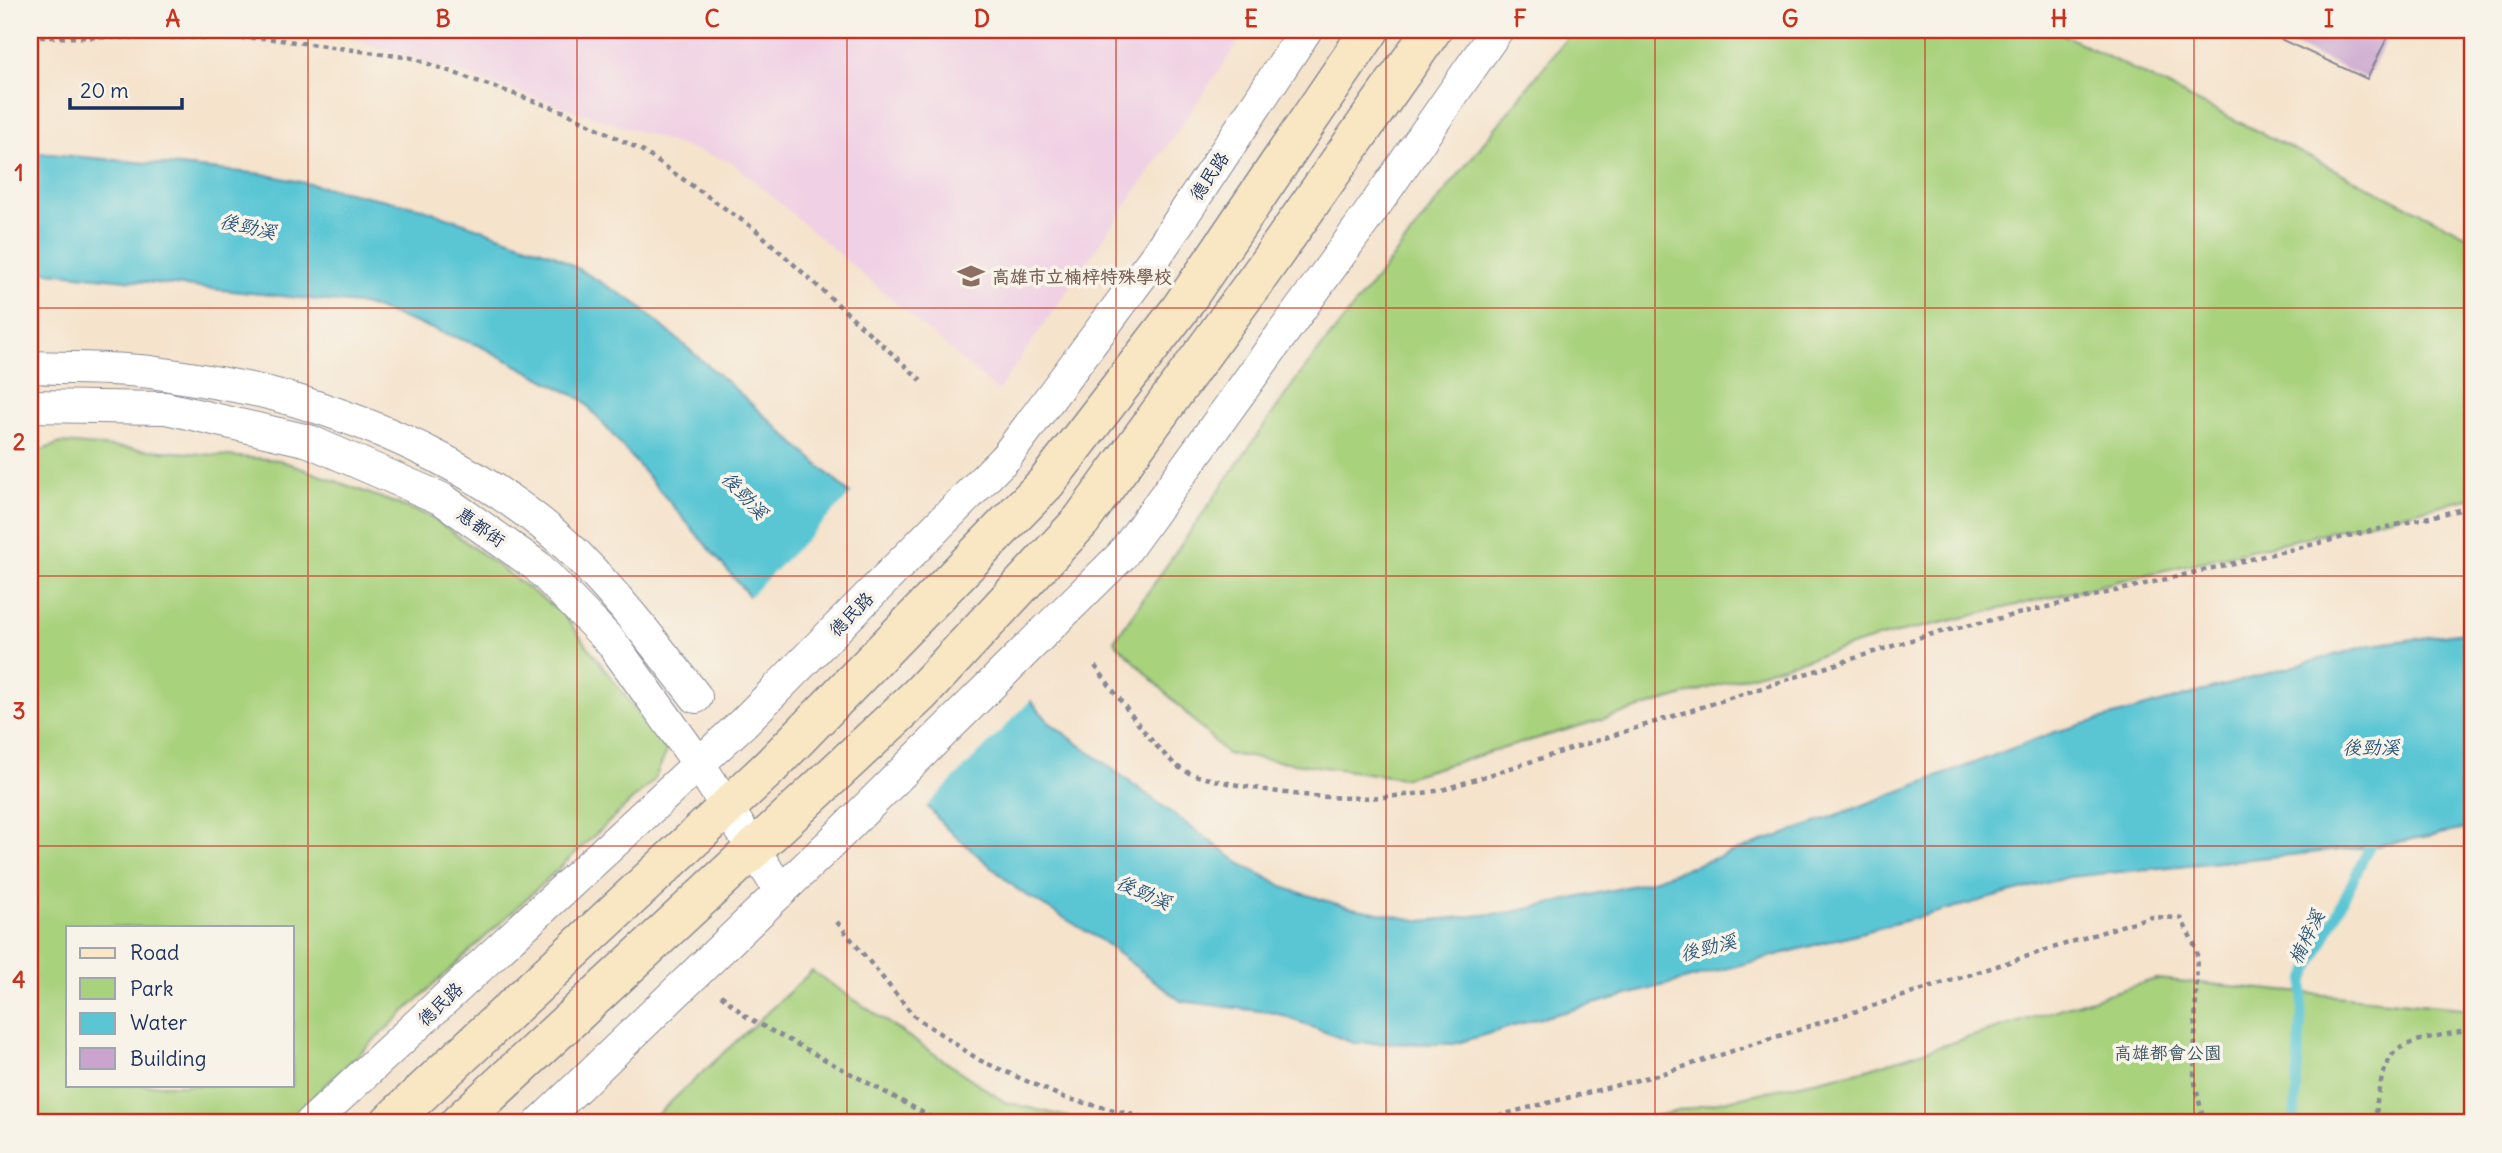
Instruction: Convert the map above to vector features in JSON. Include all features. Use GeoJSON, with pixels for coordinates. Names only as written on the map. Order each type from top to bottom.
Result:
{"type":"FeatureCollection","features":[{"type":"Feature","properties":{"kind":"street","name":"德民路"},"geometry":{"type":"LineString","coordinates":[[311,1123],[743,723],[1006,457],[1156,256],[1306,30]]}},
{"type":"Feature","properties":{"kind":"street"},"geometry":{"type":"LineString","coordinates":[[389,1123],[769,768],[1046,482],[1180,309],[1370,30]]}},
{"type":"Feature","properties":{"kind":"street"},"geometry":{"type":"LineString","coordinates":[[459,1123],[920,694],[1082,521],[1253,285],[1432,30]]}},
{"type":"Feature","properties":{"kind":"street"},"geometry":{"type":"LineString","coordinates":[[540,1123],[828,846],[1122,555],[1367,217],[1497,30]]}},
{"type":"Feature","properties":{"kind":"street"},"geometry":{"type":"LineString","coordinates":[[30,367],[154,373],[276,395],[369,426],[451,463],[520,508],[576,555],[639,625],[696,697]]}},
{"type":"Feature","properties":{"kind":"street","name":"惠都街"},"geometry":{"type":"LineString","coordinates":[[30,406],[166,408],[309,440],[442,499],[537,566],[612,643],[699,764],[780,891]]}},
{"type":"Feature","properties":{"kind":"path"},"geometry":{"type":"LineString","coordinates":[[30,37],[266,38],[372,52],[412,58],[565,112],[641,149],[756,230],[921,380]]}},
{"type":"Feature","properties":{"kind":"path"},"geometry":{"type":"LineString","coordinates":[[1095,666],[1163,753],[1180,768],[1223,782],[1299,796],[1332,799],[1401,797],[1441,790],[1924,636],[2472,507]]}},
{"type":"Feature","properties":{"kind":"path"},"geometry":{"type":"LineString","coordinates":[[1469,1123],[1661,1074],[2149,918],[2180,918],[2197,950],[2194,1078],[2204,1123]]}},
{"type":"Feature","properties":{"kind":"path"},"geometry":{"type":"LineString","coordinates":[[837,922],[914,1016],[979,1060],[1065,1098],[1167,1123]]}},
{"type":"Feature","properties":{"kind":"path"},"geometry":{"type":"LineString","coordinates":[[696,974],[748,1018],[942,1123]]}},
{"type":"Feature","properties":{"kind":"path"},"geometry":{"type":"LineString","coordinates":[[2378,1123],[2376,1102],[2392,1055],[2415,1042],[2472,1030]]}},
{"type":"Feature","properties":{"kind":"shaded area","name":"高雄市立楠梓特殊學校"},"geometry":{"type":"Polygon","coordinates":[[[320,30],[1247,30],[998,391],[732,162],[320,30]]]}},
{"type":"Feature","properties":{"kind":"green space"},"geometry":{"type":"Polygon","coordinates":[[[1573,30],[2054,30],[2472,238],[2472,498],[1881,637],[1403,778],[1227,754],[1114,641],[1298,377],[1573,30]]]}},
{"type":"Feature","properties":{"kind":"green space"},"geometry":{"type":"Polygon","coordinates":[[[61,443],[279,460],[432,517],[563,614],[667,751],[654,780],[285,1123],[30,1123],[30,454],[61,443]]]}},
{"type":"Feature","properties":{"kind":"green space"},"geometry":{"type":"Polygon","coordinates":[[[812,971],[1005,1102],[1093,1123],[648,1123],[812,971]]]}},
{"type":"Feature","properties":{"kind":"green space","name":"高雄都會公園"},"geometry":{"type":"Polygon","coordinates":[[[2156,979],[2472,1009],[2472,1123],[1623,1123],[1864,1070],[2156,979]]]}},
{"type":"Feature","properties":{"kind":"water","name":"後勁溪"},"geometry":{"type":"Polygon","coordinates":[[[30,152],[263,174],[418,207],[553,254],[634,302],[734,388],[850,494],[1050,723],[1241,864],[1288,889],[1347,907],[1422,921],[1513,912],[1644,883],[1816,823],[2055,732],[2371,645],[2472,631],[2472,828],[2370,847],[2069,877],[1534,1020],[1454,1044],[1353,1043],[1276,1013],[1181,1001],[1102,941],[1018,890],[945,827],[583,400],[480,346],[366,305],[30,270],[30,152]]]}},
{"type":"Feature","properties":{"kind":"pier"},"geometry":{"type":"Polygon","coordinates":[[[853,492],[1033,698],[925,808],[748,598],[853,492]]]}},
{"type":"Feature","properties":{"kind":"building"},"geometry":{"type":"Polygon","coordinates":[[[2261,30],[2391,30],[2367,79],[2261,30]]]}},
{"type":"Feature","properties":{"kind":"waterway","name":"楠梓溪"},"geometry":{"type":"LineString","coordinates":[[2294,1123],[2304,981],[2375,835]]}},
{"type":"Feature","properties":{"kind":"place","name":"高雄市立楠梓特殊學校"},"geometry":{"type":"Point","coordinates":[971,276]}}]}
